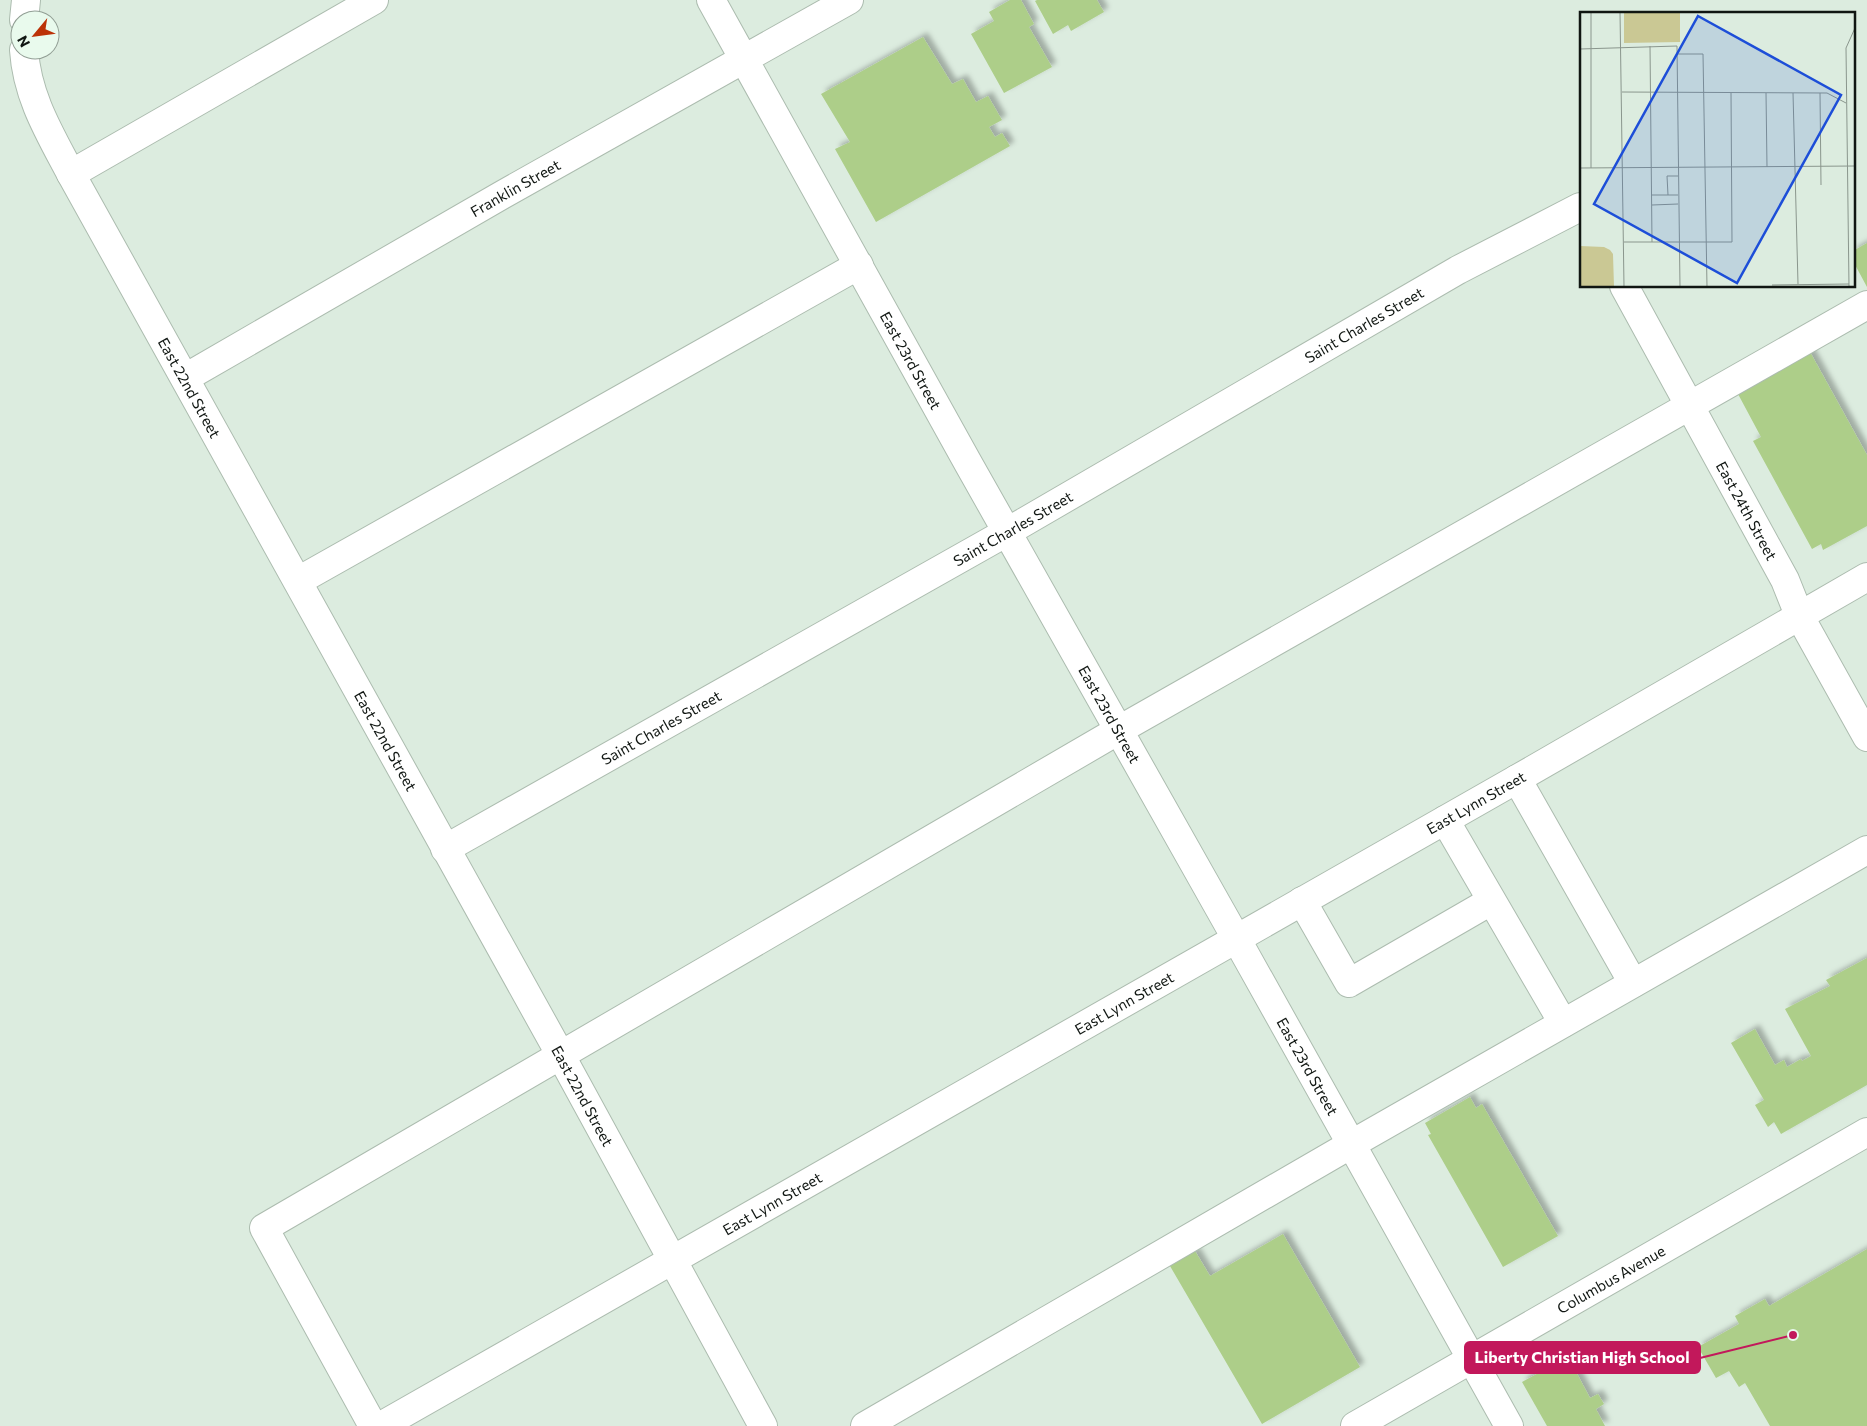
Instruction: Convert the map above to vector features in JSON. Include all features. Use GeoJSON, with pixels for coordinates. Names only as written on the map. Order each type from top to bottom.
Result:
{"type":"FeatureCollection","features":[{"type":"Feature","properties":{"kind":"street"},"geometry":{"type":"LineString","coordinates":[[71,174],[374,0]]}},
{"type":"Feature","properties":{"kind":"street","name":"East 23rd Street"},"geometry":{"type":"LineString","coordinates":[[711,0],[1470,1360],[1509,1426]]}},
{"type":"Feature","properties":{"kind":"street","name":"Franklin Street"},"geometry":{"type":"LineString","coordinates":[[185,378],[502,194],[745,60],[849,0]]}},
{"type":"Feature","properties":{"kind":"street","name":"East 22nd Street"},"geometry":{"type":"LineString","coordinates":[[26,60],[31,92],[71,174],[560,1054],[763,1426]]}},
{"type":"Feature","properties":{"kind":"street","name":"Saint Charles Street"},"geometry":{"type":"LineString","coordinates":[[446,849],[1007,532],[1458,270],[1580,208]]}},
{"type":"Feature","properties":{"kind":"street"},"geometry":{"type":"LineString","coordinates":[[298,581],[859,265]]}},
{"type":"Feature","properties":{"kind":"street","name":"East 24th Street"},"geometry":{"type":"LineString","coordinates":[[1625,288],[1785,580],[1799,615],[1867,737]]}},
{"type":"Feature","properties":{"kind":"street"},"geometry":{"type":"LineString","coordinates":[[373,1426],[264,1228],[1119,730],[1867,306]]}},
{"type":"Feature","properties":{"kind":"street","name":"East Lynn Street"},"geometry":{"type":"LineString","coordinates":[[380,1426],[1517,779],[1867,577]]}},
{"type":"Feature","properties":{"kind":"street"},"geometry":{"type":"LineString","coordinates":[[1517,779],[1633,983]]}},
{"type":"Feature","properties":{"kind":"street"},"geometry":{"type":"LineString","coordinates":[[1445,820],[1563,1023]]}},
{"type":"Feature","properties":{"kind":"street"},"geometry":{"type":"LineString","coordinates":[[865,1426],[1350,1145],[1867,850]]}},
{"type":"Feature","properties":{"kind":"street"},"geometry":{"type":"LineString","coordinates":[[1302,901],[1349,982],[1492,901]]}},
{"type":"Feature","properties":{"kind":"street","name":"Columbus Avenue"},"geometry":{"type":"LineString","coordinates":[[1355,1426],[1867,1132]]}},
{"type":"Feature","properties":{"kind":"building"},"geometry":{"type":"Polygon","coordinates":[[[1010,0],[1021,0],[1034,24],[1029,27],[1052,67],[1004,93],[971,34],[994,21],[989,12],[1010,0]]]}},
{"type":"Feature","properties":{"kind":"building"},"geometry":{"type":"Polygon","coordinates":[[[1097,0],[1104,12],[1071,31],[1068,25],[1053,34],[1035,1],[1097,0]]]}},
{"type":"Feature","properties":{"kind":"building"},"geometry":{"type":"Polygon","coordinates":[[[923,37],[952,84],[963,79],[976,102],[988,96],[1002,120],[989,127],[995,137],[1002,133],[1010,146],[876,222],[835,149],[850,142],[821,94],[923,37]]]}},
{"type":"Feature","properties":{"kind":"building"},"geometry":{"type":"Polygon","coordinates":[[[1867,243],[1867,287],[1854,263],[1854,250],[1867,243]]]}},
{"type":"Feature","properties":{"kind":"building"},"geometry":{"type":"Polygon","coordinates":[[[1810,352],[1867,455],[1867,526],[1823,550],[1821,544],[1812,549],[1753,441],[1761,437],[1738,394],[1783,369],[1781,365],[1810,352]]]}},
{"type":"Feature","properties":{"kind":"building"},"geometry":{"type":"Polygon","coordinates":[[[1867,958],[1867,1085],[1781,1134],[1774,1122],[1768,1127],[1755,1105],[1764,1100],[1731,1043],[1755,1029],[1775,1065],[1784,1060],[1787,1067],[1811,1056],[1785,1009],[1830,986],[1826,980],[1867,958]]]}},
{"type":"Feature","properties":{"kind":"building"},"geometry":{"type":"Polygon","coordinates":[[[1470,1097],[1476,1108],[1482,1104],[1558,1236],[1503,1267],[1428,1135],[1431,1134],[1425,1123],[1470,1097]]]}},
{"type":"Feature","properties":{"kind":"building"},"geometry":{"type":"Polygon","coordinates":[[[1283,1234],[1360,1367],[1262,1424],[1170,1266],[1195,1251],[1210,1276],[1283,1234]]]}},
{"type":"Feature","properties":{"kind":"building"},"geometry":{"type":"Polygon","coordinates":[[[1867,1249],[1867,1426],[1770,1426],[1745,1383],[1739,1387],[1729,1371],[1716,1378],[1698,1347],[1739,1324],[1735,1316],[1765,1299],[1769,1306],[1867,1249]]]}},
{"type":"Feature","properties":{"kind":"building"},"geometry":{"type":"Polygon","coordinates":[[[1568,1357],[1590,1398],[1598,1394],[1604,1404],[1596,1409],[1605,1426],[1547,1426],[1522,1382],[1568,1357]]]}},
{"type":"Feature","properties":{"kind":"place","name":"Liberty Christian High School"},"geometry":{"type":"Point","coordinates":[1793,1335]}}]}
